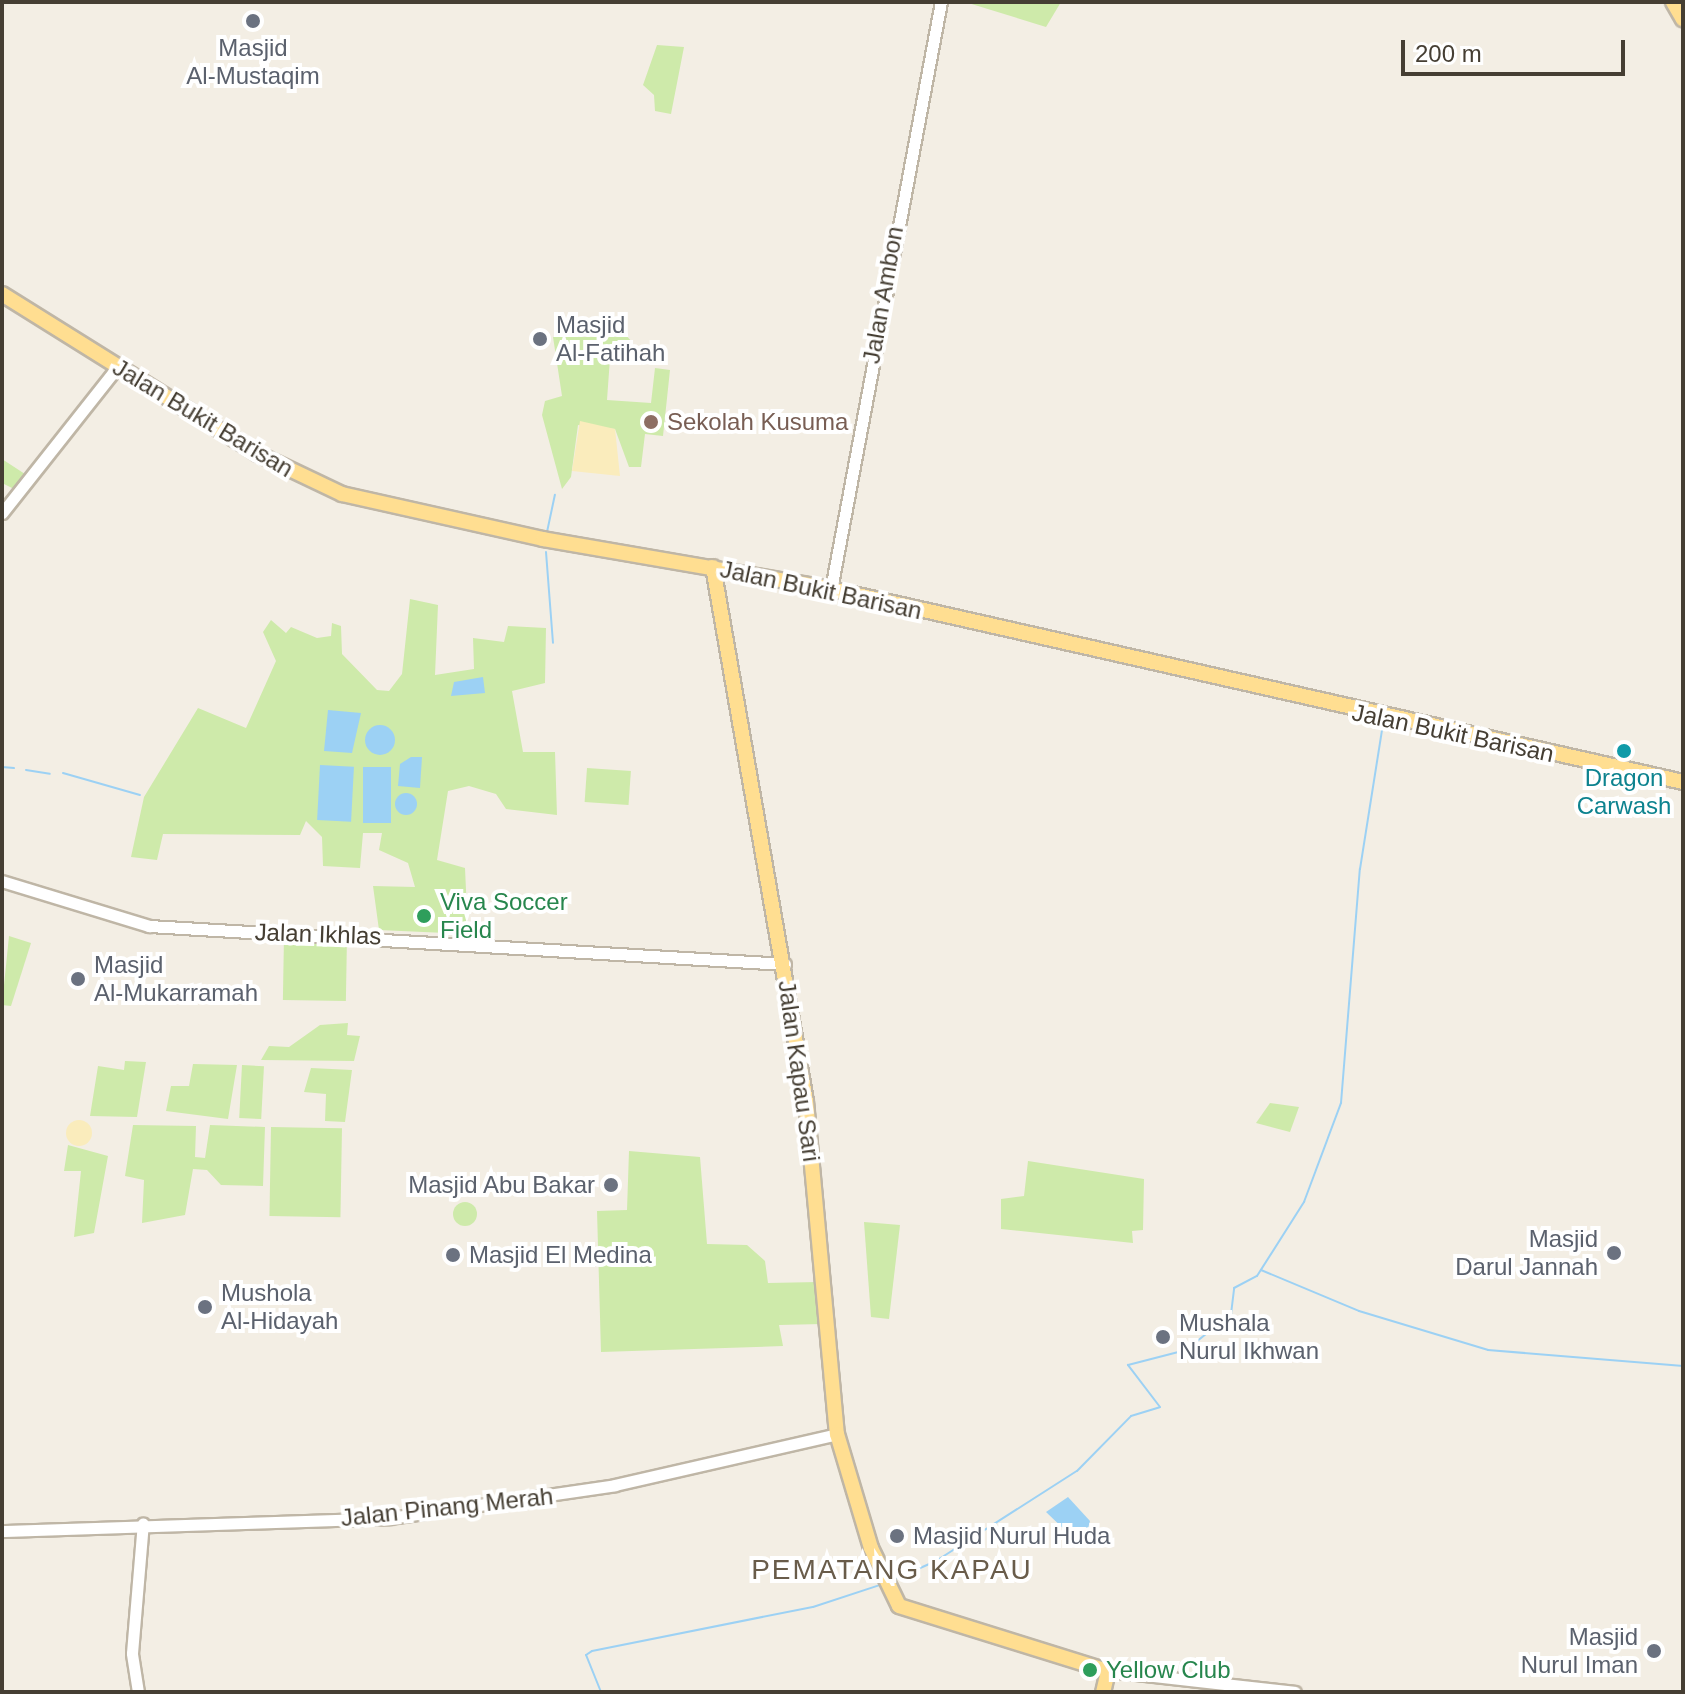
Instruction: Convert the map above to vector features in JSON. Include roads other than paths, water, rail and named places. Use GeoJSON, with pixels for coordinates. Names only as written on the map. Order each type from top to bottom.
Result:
{"type":"FeatureCollection","features":[{"type":"Feature","properties":{"kind":"main road"},"geometry":{"type":"LineString","coordinates":[[1673,2],[1683,19]]}},
{"type":"Feature","properties":{"kind":"main road","name":"Jalan Bukit Barisan"},"geometry":{"type":"LineString","coordinates":[[2,294],[258,454],[342,494],[831,589],[1683,782]]}},
{"type":"Feature","properties":{"kind":"main road","name":"Jalan Kapau Sari"},"geometry":{"type":"LineString","coordinates":[[713,567],[785,964],[809,1131],[837,1434],[886,1591],[910,1611],[1108,1671]]}},
{"type":"Feature","properties":{"kind":"main road"},"geometry":{"type":"LineString","coordinates":[[1103,1692],[1108,1671]]}},
{"type":"Feature","properties":{"kind":"street","name":"Jalan Ambon"},"geometry":{"type":"LineString","coordinates":[[831,589],[941,2]]}},
{"type":"Feature","properties":{"kind":"street"},"geometry":{"type":"LineString","coordinates":[[2,513],[118,366]]}},
{"type":"Feature","properties":{"kind":"street","name":"Jalan Ikhlas"},"geometry":{"type":"LineString","coordinates":[[2,881],[149,926],[785,964]]}},
{"type":"Feature","properties":{"kind":"street","name":"Jalan Pinang Merah"},"geometry":{"type":"LineString","coordinates":[[2,1531],[143,1523],[390,1518],[530,1500],[837,1434]]}},
{"type":"Feature","properties":{"kind":"street"},"geometry":{"type":"LineString","coordinates":[[138,1692],[132,1653],[143,1523]]}},
{"type":"Feature","properties":{"kind":"street"},"geometry":{"type":"LineString","coordinates":[[1108,1671],[1295,1692]]}},
{"type":"Feature","properties":{"kind":"water"},"geometry":{"type":"Polygon","coordinates":[[[483,677],[485,693],[451,696],[454,682],[483,677]]]}},
{"type":"Feature","properties":{"kind":"water"},"geometry":{"type":"Polygon","coordinates":[[[328,710],[361,713],[352,753],[324,751],[328,710]]]}},
{"type":"Feature","properties":{"kind":"water"},"geometry":{"type":"Polygon","coordinates":[[[380,725],[386,726],[394,734],[394,746],[386,754],[380,755],[374,754],[366,746],[365,740],[366,734],[374,726],[380,725]]]}},
{"type":"Feature","properties":{"kind":"water"},"geometry":{"type":"Polygon","coordinates":[[[411,757],[422,757],[420,788],[398,786],[400,764],[411,757]]]}},
{"type":"Feature","properties":{"kind":"water"},"geometry":{"type":"Polygon","coordinates":[[[320,765],[354,767],[351,822],[317,820],[320,765]]]}},
{"type":"Feature","properties":{"kind":"water"},"geometry":{"type":"Polygon","coordinates":[[[363,767],[391,767],[391,823],[363,823],[363,767]]]}},
{"type":"Feature","properties":{"kind":"water"},"geometry":{"type":"Polygon","coordinates":[[[402,793],[410,793],[417,804],[410,815],[402,815],[395,808],[395,800],[402,793]]]}},
{"type":"Feature","properties":{"kind":"water"},"geometry":{"type":"Polygon","coordinates":[[[1068,1497],[1090,1521],[1086,1536],[1069,1534],[1046,1512],[1068,1497]]]}},
{"type":"Feature","properties":{"kind":"waterway"},"geometry":{"type":"LineString","coordinates":[[547,532],[555,495]]}},
{"type":"Feature","properties":{"kind":"waterway"},"geometry":{"type":"LineString","coordinates":[[546,552],[553,643]]}},
{"type":"Feature","properties":{"kind":"waterway"},"geometry":{"type":"LineString","coordinates":[[893,1580],[936,1561],[1077,1471],[1131,1416],[1160,1407],[1128,1365],[1186,1350],[1231,1314],[1234,1288],[1257,1276],[1304,1202],[1341,1103],[1360,869],[1383,723],[1354,716]]}},
{"type":"Feature","properties":{"kind":"waterway"},"geometry":{"type":"LineString","coordinates":[[2,767],[14,768]]}},
{"type":"Feature","properties":{"kind":"waterway"},"geometry":{"type":"LineString","coordinates":[[26,770],[50,774]]}},
{"type":"Feature","properties":{"kind":"waterway"},"geometry":{"type":"LineString","coordinates":[[63,773],[140,795]]}},
{"type":"Feature","properties":{"kind":"waterway"},"geometry":{"type":"LineString","coordinates":[[1261,1270],[1359,1311],[1488,1350],[1683,1366]]}},
{"type":"Feature","properties":{"kind":"waterway"},"geometry":{"type":"LineString","coordinates":[[601,1692],[586,1655],[592,1651],[813,1607],[883,1584]]}},
{"type":"Feature","properties":{"kind":"place","name":"Masjid Al-Mustaqim"},"geometry":{"type":"Point","coordinates":[253,21]}},
{"type":"Feature","properties":{"kind":"place","name":"Masjid Al-Fatihah"},"geometry":{"type":"Point","coordinates":[540,339]}},
{"type":"Feature","properties":{"kind":"place","name":"Sekolah Kusuma"},"geometry":{"type":"Point","coordinates":[651,422]}},
{"type":"Feature","properties":{"kind":"place","name":"Dragon Carwash"},"geometry":{"type":"Point","coordinates":[1624,751]}},
{"type":"Feature","properties":{"kind":"place","name":"Viva Soccer Field"},"geometry":{"type":"Point","coordinates":[424,916]}},
{"type":"Feature","properties":{"kind":"place","name":"Masjid Al-Mukarramah"},"geometry":{"type":"Point","coordinates":[78,979]}},
{"type":"Feature","properties":{"kind":"place","name":"Masjid Abu Bakar"},"geometry":{"type":"Point","coordinates":[611,1185]}},
{"type":"Feature","properties":{"kind":"place","name":"Masjid Darul Jannah"},"geometry":{"type":"Point","coordinates":[1614,1253]}},
{"type":"Feature","properties":{"kind":"place","name":"Masjid El Medina"},"geometry":{"type":"Point","coordinates":[453,1255]}},
{"type":"Feature","properties":{"kind":"place","name":"Mushola Al-Hidayah"},"geometry":{"type":"Point","coordinates":[205,1307]}},
{"type":"Feature","properties":{"kind":"place","name":"Mushala Nurul Ikhwan"},"geometry":{"type":"Point","coordinates":[1163,1337]}},
{"type":"Feature","properties":{"kind":"place","name":"Masjid Nurul Huda"},"geometry":{"type":"Point","coordinates":[897,1536]}},
{"type":"Feature","properties":{"kind":"place","name":"Masjid Nurul Iman"},"geometry":{"type":"Point","coordinates":[1654,1651]}},
{"type":"Feature","properties":{"kind":"place","name":"Yellow Club"},"geometry":{"type":"Point","coordinates":[1090,1670]}},
{"type":"Feature","properties":{"kind":"district","name":"PEMATANG KAPAU"},"geometry":{"type":"Point","coordinates":[892,1570]}}]}
